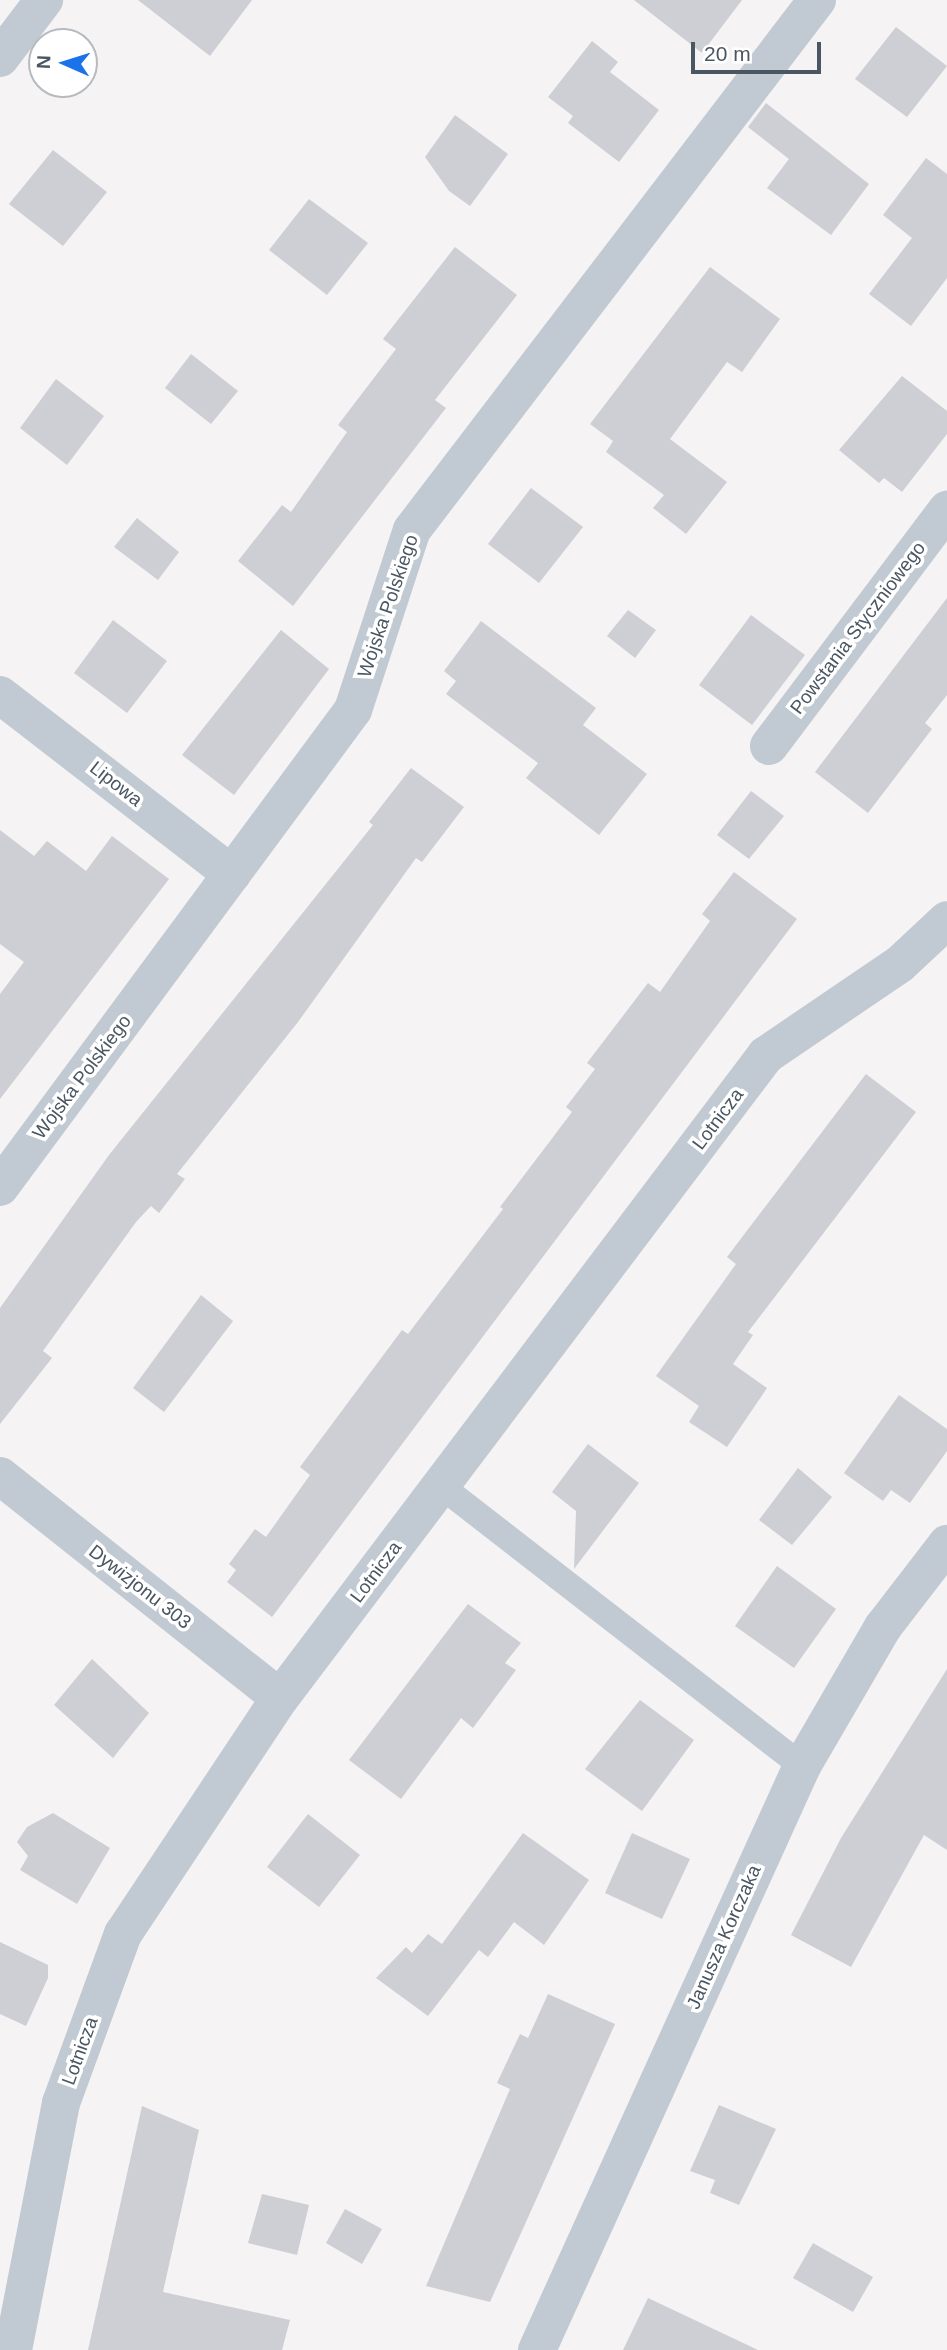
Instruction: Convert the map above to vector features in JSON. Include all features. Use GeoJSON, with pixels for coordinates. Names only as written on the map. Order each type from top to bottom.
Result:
{"type":"FeatureCollection","features":[{"type":"Feature","properties":{"kind":"street"},"geometry":{"type":"LineString","coordinates":[[0,58],[44,0]]}},
{"type":"Feature","properties":{"kind":"street","name":"Wojska Polskiego"},"geometry":{"type":"LineString","coordinates":[[0,1187],[353,710],[412,530],[817,0]]}},
{"type":"Feature","properties":{"kind":"street","name":"Powstania Styczniowego"},"geometry":{"type":"LineString","coordinates":[[769,746],[947,510]]}},
{"type":"Feature","properties":{"kind":"street","name":"Lipowa"},"geometry":{"type":"LineString","coordinates":[[0,695],[232,874]]}},
{"type":"Feature","properties":{"kind":"street","name":"Lotnicza"},"geometry":{"type":"LineString","coordinates":[[13,2350],[61,2103],[123,1934],[281,1698],[766,1055],[900,964],[947,920]]}},
{"type":"Feature","properties":{"kind":"street","name":"Dywizjonu 303"},"geometry":{"type":"LineString","coordinates":[[0,1476],[281,1698]]}},
{"type":"Feature","properties":{"kind":"street","name":"Janusza Korczaka"},"geometry":{"type":"LineString","coordinates":[[537,2350],[802,1766],[883,1627],[947,1544]]}},
{"type":"Feature","properties":{"kind":"lane"},"geometry":{"type":"LineString","coordinates":[[441,1486],[802,1766]]}},
{"type":"Feature","properties":{"kind":"building"},"geometry":{"type":"Polygon","coordinates":[[[138,0],[252,0],[210,56],[138,0]]]}},
{"type":"Feature","properties":{"kind":"building"},"geometry":{"type":"Polygon","coordinates":[[[634,0],[742,0],[702,53],[634,0]]]}},
{"type":"Feature","properties":{"kind":"building"},"geometry":{"type":"Polygon","coordinates":[[[896,27],[947,66],[907,117],[855,79],[896,27]]]}},
{"type":"Feature","properties":{"kind":"building"},"geometry":{"type":"Polygon","coordinates":[[[592,41],[618,62],[610,72],[659,110],[619,162],[568,123],[573,116],[548,97],[592,41]]]}},
{"type":"Feature","properties":{"kind":"building"},"geometry":{"type":"Polygon","coordinates":[[[766,103],[869,184],[831,235],[767,188],[789,159],[748,127],[766,103]]]}},
{"type":"Feature","properties":{"kind":"building"},"geometry":{"type":"Polygon","coordinates":[[[455,115],[508,154],[470,206],[449,191],[425,157],[455,115]]]}},
{"type":"Feature","properties":{"kind":"building"},"geometry":{"type":"Polygon","coordinates":[[[53,150],[107,192],[63,246],[9,204],[53,150]]]}},
{"type":"Feature","properties":{"kind":"building"},"geometry":{"type":"Polygon","coordinates":[[[926,158],[947,174],[947,278],[911,326],[869,294],[912,238],[883,215],[926,158]]]}},
{"type":"Feature","properties":{"kind":"building"},"geometry":{"type":"Polygon","coordinates":[[[309,199],[368,243],[327,295],[269,250],[309,199]]]}},
{"type":"Feature","properties":{"kind":"building"},"geometry":{"type":"Polygon","coordinates":[[[455,247],[517,295],[435,400],[446,408],[293,606],[238,561],[282,505],[291,512],[347,432],[338,425],[396,349],[383,339],[455,247]]]}},
{"type":"Feature","properties":{"kind":"building"},"geometry":{"type":"Polygon","coordinates":[[[710,267],[780,319],[742,372],[727,362],[670,439],[727,482],[686,534],[653,508],[664,495],[606,452],[613,441],[590,424],[710,267]]]}},
{"type":"Feature","properties":{"kind":"building"},"geometry":{"type":"Polygon","coordinates":[[[191,354],[238,391],[211,424],[165,388],[191,354]]]}},
{"type":"Feature","properties":{"kind":"building"},"geometry":{"type":"Polygon","coordinates":[[[902,376],[947,411],[947,434],[902,492],[884,478],[879,483],[839,450],[902,376]]]}},
{"type":"Feature","properties":{"kind":"building"},"geometry":{"type":"Polygon","coordinates":[[[56,379],[104,416],[67,465],[20,428],[56,379]]]}},
{"type":"Feature","properties":{"kind":"building"},"geometry":{"type":"Polygon","coordinates":[[[531,488],[583,527],[539,583],[488,544],[531,488]]]}},
{"type":"Feature","properties":{"kind":"building"},"geometry":{"type":"Polygon","coordinates":[[[137,518],[179,552],[158,580],[114,547],[137,518]]]}},
{"type":"Feature","properties":{"kind":"building"},"geometry":{"type":"Polygon","coordinates":[[[947,598],[947,695],[925,723],[932,729],[868,813],[815,772],[947,598]]]}},
{"type":"Feature","properties":{"kind":"building"},"geometry":{"type":"Polygon","coordinates":[[[628,610],[656,630],[635,658],[607,636],[628,610]]]}},
{"type":"Feature","properties":{"kind":"building"},"geometry":{"type":"Polygon","coordinates":[[[751,615],[805,655],[752,725],[699,685],[751,615]]]}},
{"type":"Feature","properties":{"kind":"building"},"geometry":{"type":"Polygon","coordinates":[[[113,620],[167,661],[127,713],[74,673],[113,620]]]}},
{"type":"Feature","properties":{"kind":"building"},"geometry":{"type":"Polygon","coordinates":[[[481,621],[596,708],[583,725],[647,774],[599,835],[526,778],[538,763],[446,694],[456,681],[444,671],[481,621]]]}},
{"type":"Feature","properties":{"kind":"building"},"geometry":{"type":"Polygon","coordinates":[[[281,630],[329,669],[234,795],[182,755],[281,630]]]}},
{"type":"Feature","properties":{"kind":"building"},"geometry":{"type":"Polygon","coordinates":[[[411,768],[464,807],[422,862],[416,858],[298,1022],[177,1174],[185,1179],[159,1213],[151,1206],[136,1222],[43,1351],[52,1358],[0,1424],[0,1308],[109,1155],[373,825],[369,822],[411,768]]]}},
{"type":"Feature","properties":{"kind":"building"},"geometry":{"type":"Polygon","coordinates":[[[751,791],[784,816],[749,859],[717,835],[751,791]]]}},
{"type":"Feature","properties":{"kind":"building"},"geometry":{"type":"Polygon","coordinates":[[[0,830],[34,856],[47,841],[86,871],[112,836],[169,879],[0,1099],[0,994],[24,962],[0,944],[0,830]]]}},
{"type":"Feature","properties":{"kind":"building"},"geometry":{"type":"Polygon","coordinates":[[[734,872],[797,919],[272,1617],[227,1582],[236,1570],[229,1564],[255,1529],[266,1537],[310,1475],[300,1467],[402,1330],[408,1334],[503,1209],[500,1207],[572,1112],[566,1107],[595,1069],[587,1063],[648,983],[660,992],[710,921],[702,914],[734,872]]]}},
{"type":"Feature","properties":{"kind":"building"},"geometry":{"type":"Polygon","coordinates":[[[866,1074],[916,1112],[748,1332],[753,1335],[733,1364],[767,1388],[727,1447],[689,1422],[699,1406],[656,1376],[736,1264],[727,1257],[866,1074]]]}},
{"type":"Feature","properties":{"kind":"building"},"geometry":{"type":"Polygon","coordinates":[[[201,1295],[233,1321],[164,1412],[133,1388],[201,1295]]]}},
{"type":"Feature","properties":{"kind":"building"},"geometry":{"type":"Polygon","coordinates":[[[899,1395],[947,1429],[947,1451],[910,1503],[891,1490],[883,1501],[844,1473],[899,1395]]]}},
{"type":"Feature","properties":{"kind":"building"},"geometry":{"type":"Polygon","coordinates":[[[588,1444],[639,1483],[574,1569],[576,1511],[552,1492],[588,1444]]]}},
{"type":"Feature","properties":{"kind":"building"},"geometry":{"type":"Polygon","coordinates":[[[798,1468],[832,1497],[792,1545],[759,1520],[798,1468]]]}},
{"type":"Feature","properties":{"kind":"building"},"geometry":{"type":"Polygon","coordinates":[[[777,1566],[836,1609],[794,1668],[735,1626],[777,1566]]]}},
{"type":"Feature","properties":{"kind":"building"},"geometry":{"type":"Polygon","coordinates":[[[468,1604],[521,1643],[505,1663],[516,1670],[473,1728],[461,1718],[401,1799],[349,1760],[468,1604]]]}},
{"type":"Feature","properties":{"kind":"building"},"geometry":{"type":"Polygon","coordinates":[[[92,1659],[149,1713],[113,1758],[54,1705],[92,1659]]]}},
{"type":"Feature","properties":{"kind":"building"},"geometry":{"type":"Polygon","coordinates":[[[947,1669],[947,1850],[924,1835],[851,1967],[791,1935],[841,1838],[947,1669]]]}},
{"type":"Feature","properties":{"kind":"building"},"geometry":{"type":"Polygon","coordinates":[[[640,1700],[694,1740],[642,1811],[585,1769],[640,1700]]]}},
{"type":"Feature","properties":{"kind":"building"},"geometry":{"type":"Polygon","coordinates":[[[53,1813],[110,1848],[77,1904],[20,1870],[28,1856],[17,1842],[27,1827],[53,1813]]]}},
{"type":"Feature","properties":{"kind":"building"},"geometry":{"type":"Polygon","coordinates":[[[308,1814],[360,1855],[319,1907],[267,1867],[308,1814]]]}},
{"type":"Feature","properties":{"kind":"building"},"geometry":{"type":"Polygon","coordinates":[[[523,1833],[589,1880],[544,1945],[514,1922],[488,1957],[479,1950],[428,2016],[376,1978],[406,1947],[412,1953],[428,1934],[442,1944],[523,1833]]]}},
{"type":"Feature","properties":{"kind":"building"},"geometry":{"type":"Polygon","coordinates":[[[632,1833],[690,1859],[662,1919],[605,1893],[632,1833]]]}},
{"type":"Feature","properties":{"kind":"building"},"geometry":{"type":"Polygon","coordinates":[[[0,1942],[48,1965],[48,1978],[26,2026],[0,2014],[0,1942]]]}},
{"type":"Feature","properties":{"kind":"building"},"geometry":{"type":"Polygon","coordinates":[[[548,1994],[615,2024],[490,2302],[426,2286],[510,2089],[497,2083],[520,2034],[528,2038],[548,1994]]]}},
{"type":"Feature","properties":{"kind":"building"},"geometry":{"type":"Polygon","coordinates":[[[719,2105],[776,2129],[739,2205],[710,2193],[715,2180],[690,2171],[719,2105]]]}},
{"type":"Feature","properties":{"kind":"building"},"geometry":{"type":"Polygon","coordinates":[[[142,2106],[199,2130],[163,2292],[290,2320],[282,2350],[88,2350],[142,2106]]]}},
{"type":"Feature","properties":{"kind":"building"},"geometry":{"type":"Polygon","coordinates":[[[262,2194],[309,2205],[297,2255],[248,2243],[262,2194]]]}},
{"type":"Feature","properties":{"kind":"building"},"geometry":{"type":"Polygon","coordinates":[[[345,2209],[382,2229],[362,2264],[326,2243],[345,2209]]]}},
{"type":"Feature","properties":{"kind":"building"},"geometry":{"type":"Polygon","coordinates":[[[813,2243],[873,2277],[853,2312],[793,2278],[813,2243]]]}},
{"type":"Feature","properties":{"kind":"building"},"geometry":{"type":"Polygon","coordinates":[[[648,2298],[758,2350],[623,2350],[648,2298]]]}}]}
